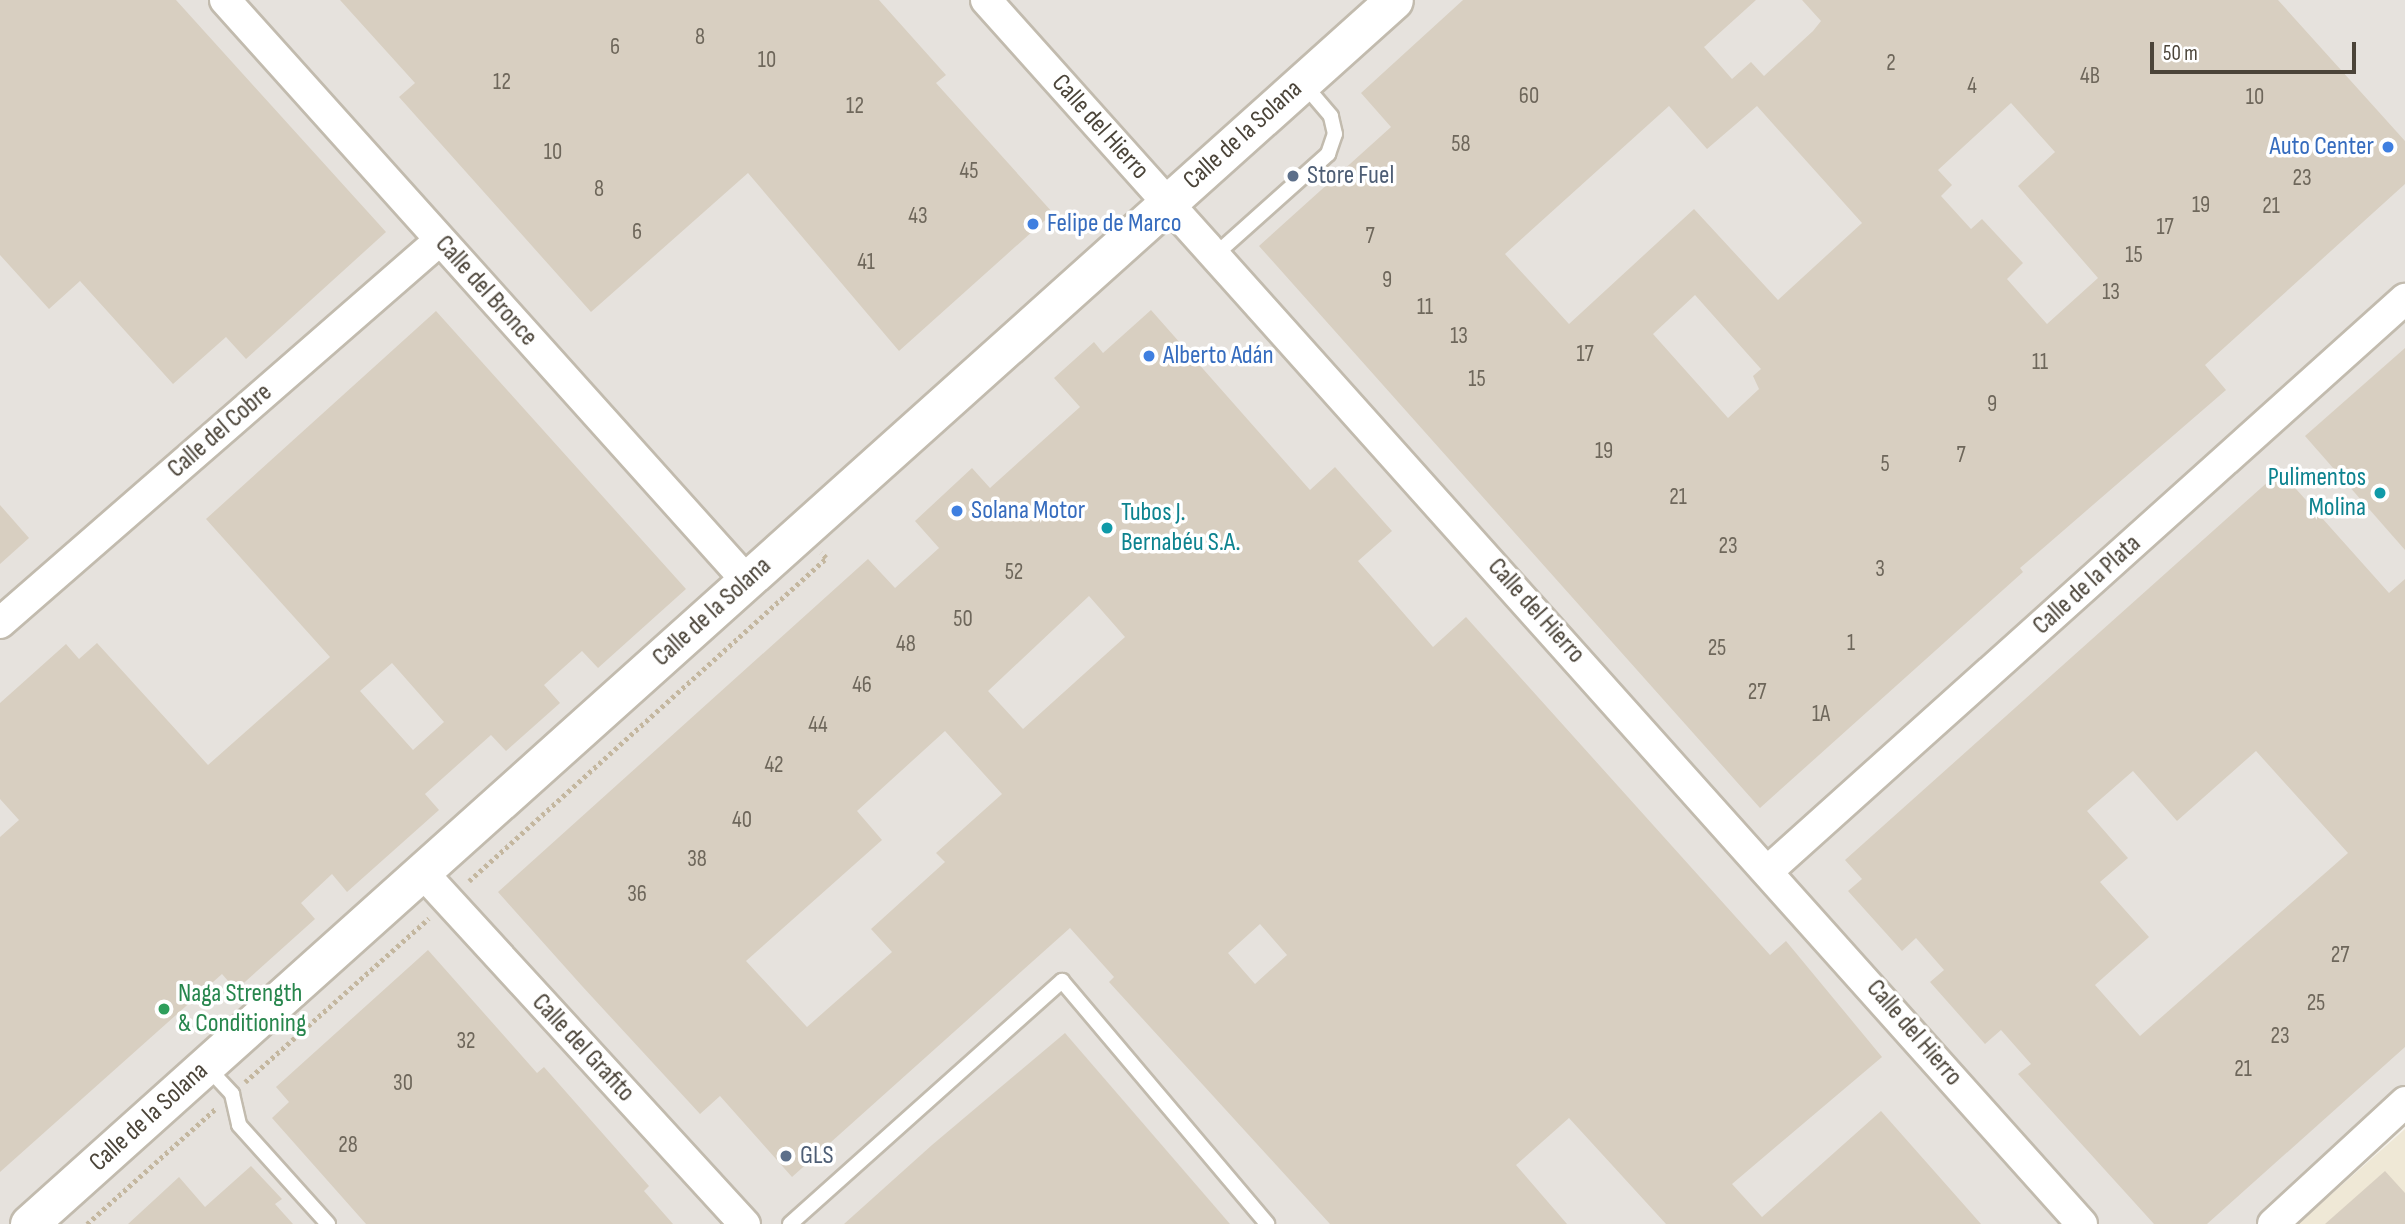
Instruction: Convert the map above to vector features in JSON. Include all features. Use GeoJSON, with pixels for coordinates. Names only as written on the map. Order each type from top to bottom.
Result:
{"type":"FeatureCollection","features":[{"type":"Feature","properties":{"kind":"street","name":"Calle del Bronce"},"geometry":{"type":"LineString","coordinates":[[225,0],[747,581]]}},
{"type":"Feature","properties":{"kind":"street","name":"Calle del Hierro"},"geometry":{"type":"LineString","coordinates":[[986,0],[1769,870],[2082,1224]]}},
{"type":"Feature","properties":{"kind":"street","name":"Calle de la Solana"},"geometry":{"type":"LineString","coordinates":[[29,1224],[1394,0]]}},
{"type":"Feature","properties":{"kind":"street","name":"Calle del Cobre"},"geometry":{"type":"LineString","coordinates":[[0,623],[440,240]]}},
{"type":"Feature","properties":{"kind":"street","name":"Calle de la Plata"},"geometry":{"type":"LineString","coordinates":[[1769,870],[2405,299]]}},
{"type":"Feature","properties":{"kind":"street","name":"Calle del Grafito"},"geometry":{"type":"LineString","coordinates":[[422,872],[745,1224]]}},
{"type":"Feature","properties":{"kind":"street"},"geometry":{"type":"LineString","coordinates":[[2273,1224],[2405,1102]]}},
{"type":"Feature","properties":{"kind":"lane"},"geometry":{"type":"LineString","coordinates":[[1215,255],[1328,154],[1335,134],[1331,116],[1302,82]]}},
{"type":"Feature","properties":{"kind":"lane"},"geometry":{"type":"LineString","coordinates":[[790,1224],[1062,981],[1267,1224]]}},
{"type":"Feature","properties":{"kind":"lane"},"geometry":{"type":"LineString","coordinates":[[206,1065],[232,1094],[239,1125],[328,1224]]}},
{"type":"Feature","properties":{"kind":"shaded area"},"geometry":{"type":"Polygon","coordinates":[[[0,0],[2405,0],[2405,1102],[2273,1224],[0,1224],[0,0]]]}},
{"type":"Feature","properties":{"kind":"shaded area"},"geometry":{"type":"Polygon","coordinates":[[[2405,1129],[2405,1224],[2298,1224],[2405,1129]]]}},
{"type":"Feature","properties":{"kind":"building"},"geometry":{"type":"Polygon","coordinates":[[[0,0],[176,0],[386,232],[246,359],[226,337],[173,384],[80,281],[49,309],[0,255],[0,0]]]}},
{"type":"Feature","properties":{"kind":"building"},"geometry":{"type":"Polygon","coordinates":[[[340,0],[879,0],[946,75],[936,83],[1053,213],[899,351],[748,173],[591,312],[399,97],[415,83],[340,0]]]}},
{"type":"Feature","properties":{"kind":"building"},"geometry":{"type":"Polygon","coordinates":[[[1463,0],[1756,0],[1704,47],[1732,79],[1751,62],[1764,76],[1813,31],[1821,21],[1802,0],[2278,0],[2405,141],[2405,184],[2205,365],[2226,390],[2020,568],[2023,572],[1760,808],[1259,246],[1391,127],[1361,93],[1463,0]],[[2011,103],[1938,170],[1952,185],[1941,196],[1971,229],[1982,219],[2023,263],[2007,279],[2047,324],[2098,278],[2018,186],[2055,152],[2011,103]],[[1669,106],[1505,254],[1569,324],[1694,209],[1778,300],[1862,223],[1757,106],[1707,149],[1669,106]],[[1695,295],[1653,334],[1728,418],[1759,389],[1753,376],[1761,369],[1695,295]]]}},
{"type":"Feature","properties":{"kind":"building"},"geometry":{"type":"Polygon","coordinates":[[[1151,310],[1310,490],[1335,467],[1392,531],[1358,561],[1433,647],[1466,617],[1770,955],[1786,941],[1882,1057],[1732,1184],[1762,1217],[1881,1111],[1981,1224],[1666,1224],[1569,1118],[1516,1165],[1567,1224],[1330,1224],[1109,982],[1114,977],[1070,928],[792,1177],[720,1096],[700,1114],[498,892],[868,559],[895,588],[939,548],[915,521],[972,468],[990,488],[1080,407],[1054,378],[1094,342],[1103,353],[1151,310]],[[1089,596],[988,691],[1023,729],[1125,637],[1089,596]],[[945,731],[857,811],[882,840],[746,961],[807,1027],[892,952],[871,929],[945,862],[936,853],[1002,794],[945,731]],[[1260,924],[1228,953],[1255,984],[1287,955],[1260,924]]]}},
{"type":"Feature","properties":{"kind":"building"},"geometry":{"type":"Polygon","coordinates":[[[436,311],[686,589],[598,668],[582,651],[544,685],[560,703],[506,751],[491,735],[425,794],[439,810],[347,892],[332,874],[301,903],[315,919],[236,990],[222,974],[0,1172],[0,837],[19,820],[0,799],[0,703],[66,644],[79,659],[97,643],[208,765],[330,657],[206,519],[436,311]],[[392,663],[360,691],[413,750],[444,722],[392,663]]]}},
{"type":"Feature","properties":{"kind":"building","name":"Pulimentos Molina"},"geometry":{"type":"Polygon","coordinates":[[[2405,348],[2405,550],[2305,436],[2405,348]]]}},
{"type":"Feature","properties":{"kind":"building"},"geometry":{"type":"Polygon","coordinates":[[[2280,471],[2389,593],[2405,579],[2405,1047],[2207,1224],[2154,1224],[2018,1074],[2031,1064],[2001,1030],[1985,1044],[1930,982],[1944,970],[1916,938],[1902,951],[1848,891],[1862,879],[1845,860],[2280,471]],[[2256,751],[2177,821],[2133,771],[2087,811],[2128,858],[2100,882],[2149,937],[2095,985],[2140,1036],[2348,853],[2256,751]]]}},
{"type":"Feature","properties":{"kind":"building"},"geometry":{"type":"Polygon","coordinates":[[[0,505],[29,538],[0,564],[0,505]]]}},
{"type":"Feature","properties":{"kind":"building"},"geometry":{"type":"Polygon","coordinates":[[[428,950],[537,1073],[544,1067],[649,1186],[644,1191],[673,1224],[366,1224],[272,1118],[289,1102],[276,1087],[428,950]]]}},
{"type":"Feature","properties":{"kind":"building"},"geometry":{"type":"Polygon","coordinates":[[[1065,1033],[1230,1224],[844,1224],[932,1145],[1065,1033]]]}},
{"type":"Feature","properties":{"kind":"building"},"geometry":{"type":"Polygon","coordinates":[[[251,1166],[282,1199],[275,1204],[293,1224],[128,1224],[179,1177],[205,1207],[251,1166]]]}},
{"type":"Feature","properties":{"kind":"building"},"geometry":{"type":"Polygon","coordinates":[[[2385,1171],[2405,1193],[2405,1224],[2325,1224],[2385,1171]]]}},
{"type":"Feature","properties":{"kind":"place","name":"Auto Center"},"geometry":{"type":"Point","coordinates":[2388,147]}},
{"type":"Feature","properties":{"kind":"place","name":"Store Fuel"},"geometry":{"type":"Point","coordinates":[1293,176]}},
{"type":"Feature","properties":{"kind":"place","name":"Felipe de Marco"},"geometry":{"type":"Point","coordinates":[1033,224]}},
{"type":"Feature","properties":{"kind":"place","name":"Alberto Adán"},"geometry":{"type":"Point","coordinates":[1149,356]}},
{"type":"Feature","properties":{"kind":"place","name":"Pulimentos Molina"},"geometry":{"type":"Point","coordinates":[2380,493]}},
{"type":"Feature","properties":{"kind":"place","name":"Solana Motor"},"geometry":{"type":"Point","coordinates":[957,511]}},
{"type":"Feature","properties":{"kind":"place","name":"Tubos J. Bernabéu S.A."},"geometry":{"type":"Point","coordinates":[1107,528]}},
{"type":"Feature","properties":{"kind":"place","name":"Naga Strength & Conditioning"},"geometry":{"type":"Point","coordinates":[164,1009]}},
{"type":"Feature","properties":{"kind":"place","name":"GLS"},"geometry":{"type":"Point","coordinates":[786,1156]}}]}
